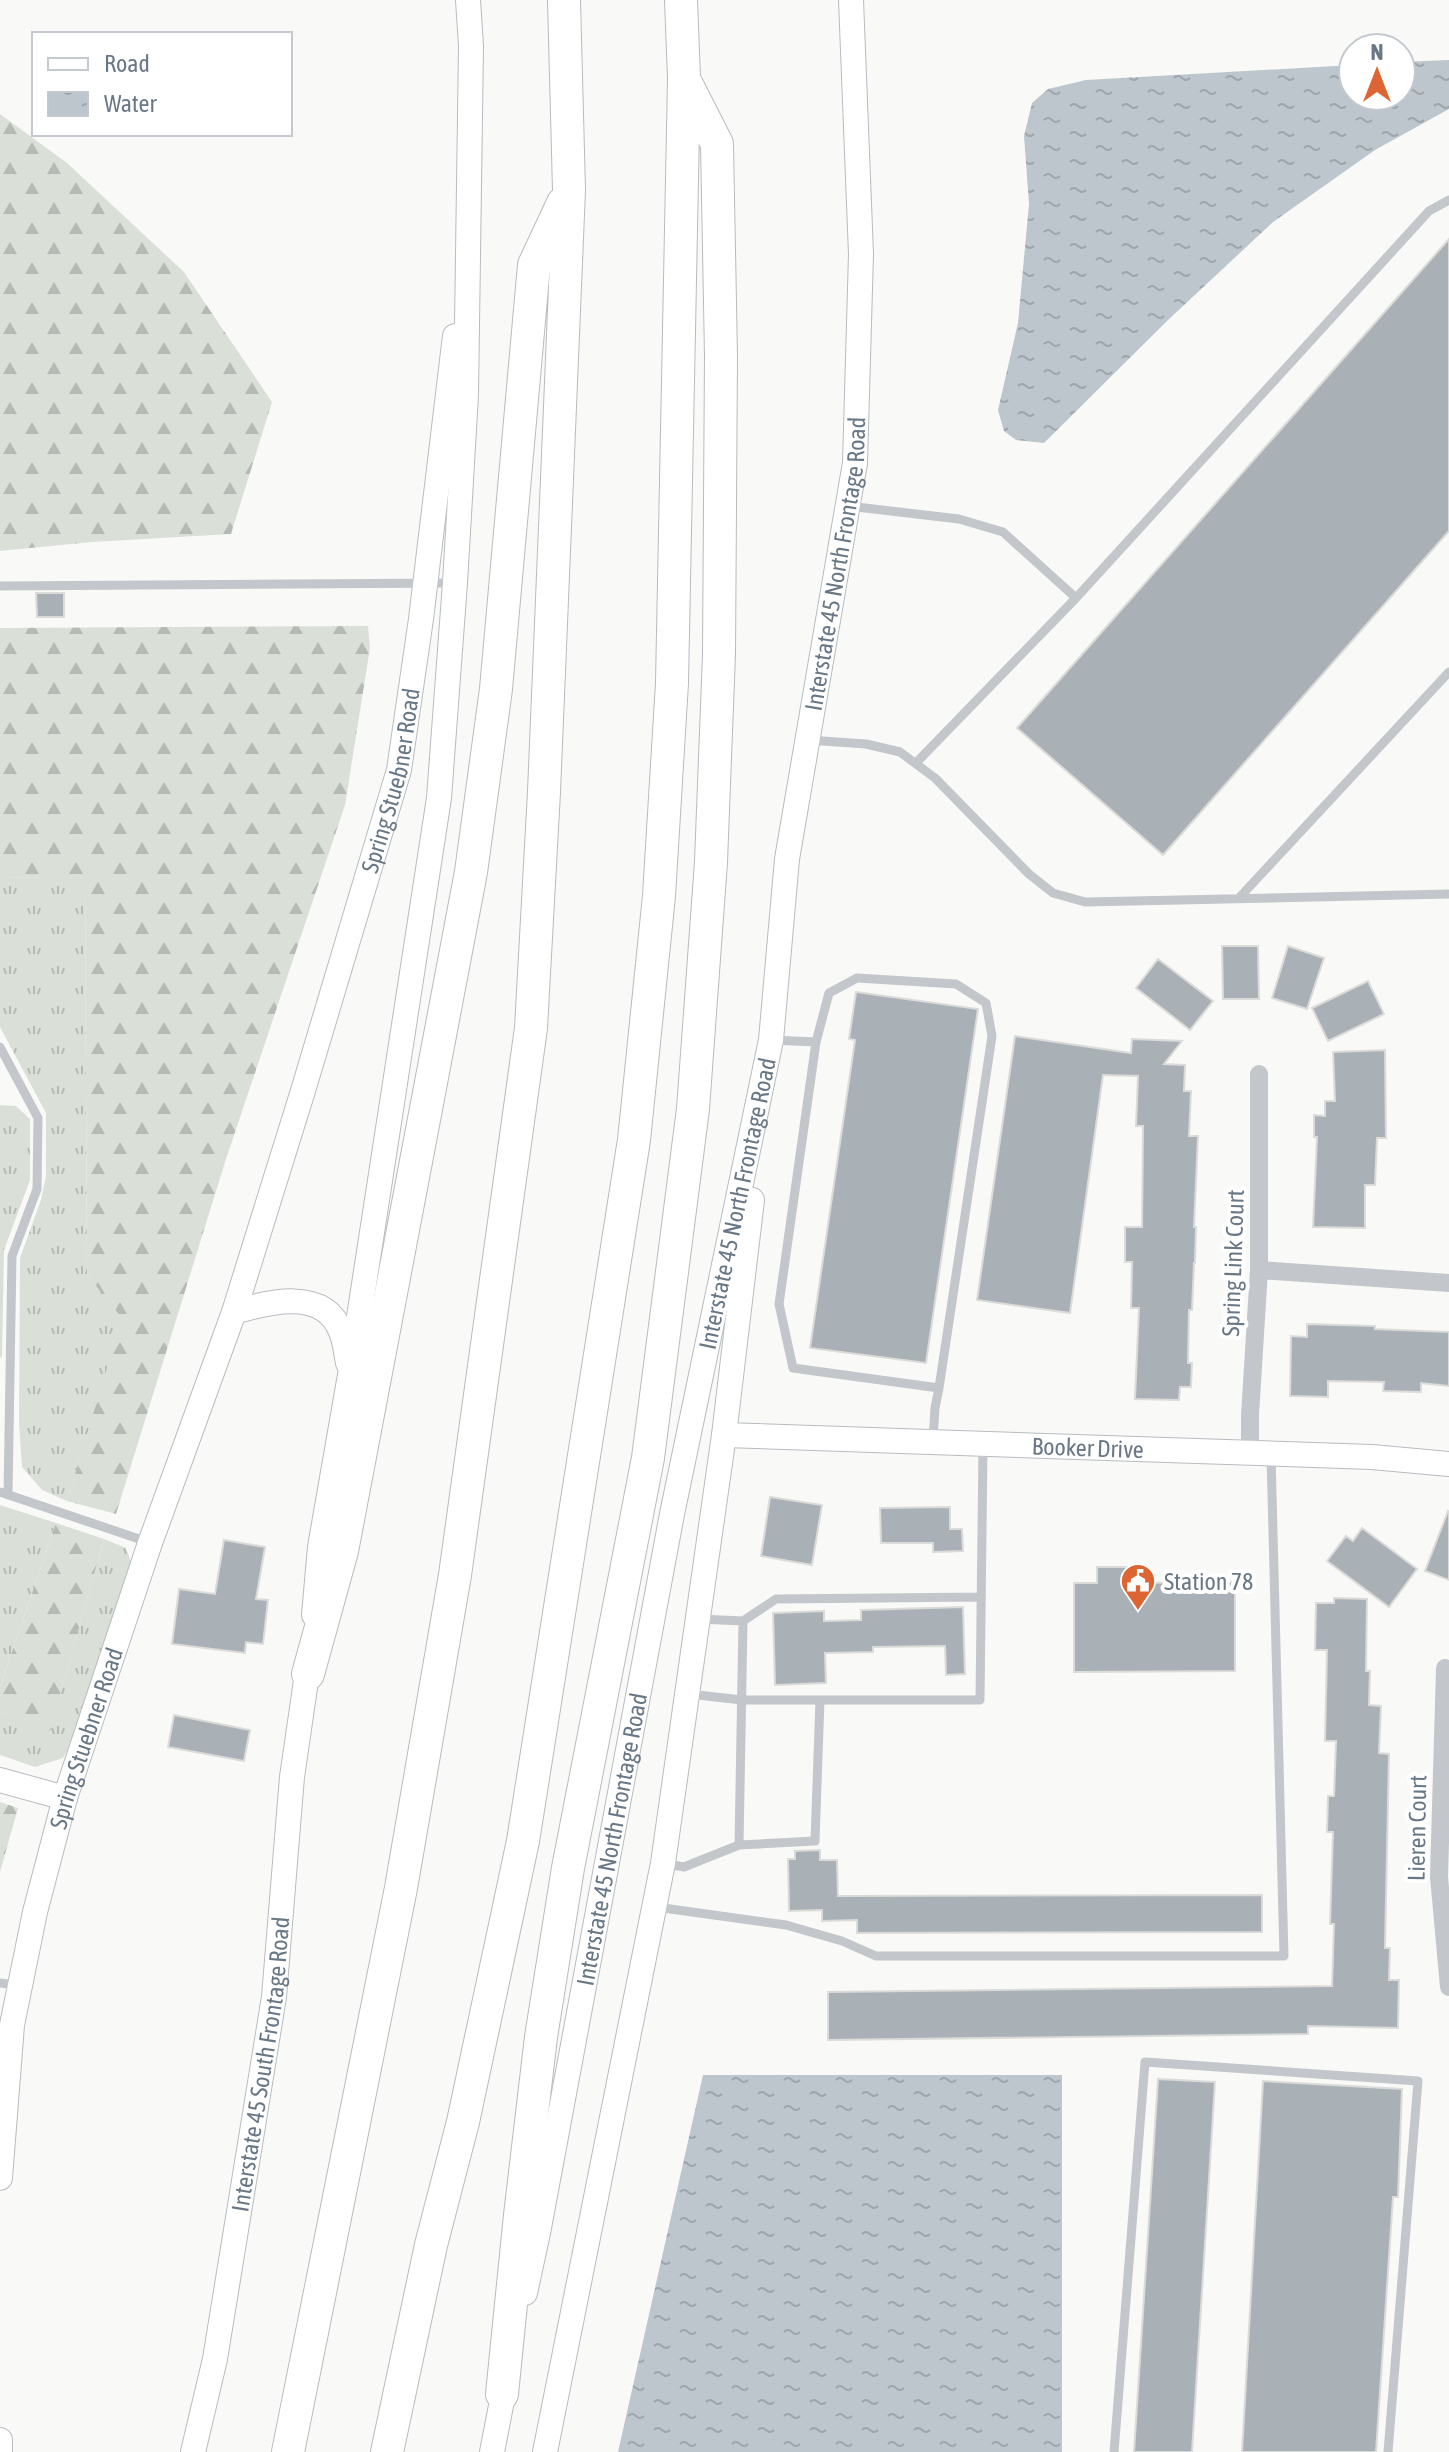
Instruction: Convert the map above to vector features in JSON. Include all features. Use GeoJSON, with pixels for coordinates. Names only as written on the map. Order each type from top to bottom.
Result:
{"type":"FeatureCollection","features":[{"type":"Feature","properties":{"kind":"highway"},"geometry":{"type":"LineString","coordinates":[[291,2440],[401,1888],[453,1590],[531,1028],[569,190],[564,0]]}},
{"type":"Feature","properties":{"kind":"highway"},"geometry":{"type":"LineString","coordinates":[[388,2450],[523,1841],[634,1140],[659,896],[672,683],[684,78],[681,0]]}},
{"type":"Feature","properties":{"kind":"highway"},"geometry":{"type":"LineString","coordinates":[[502,2394],[541,2037],[573,1837],[648,1458],[693,1109],[711,862],[719,654],[721,356],[717,144],[684,78]]}},
{"type":"Feature","properties":{"kind":"highway"},"geometry":{"type":"LineString","coordinates":[[308,1674],[342,1551],[471,872],[496,689],[534,265],[569,190]]}},
{"type":"Feature","properties":{"kind":"main road"},"geometry":{"type":"LineString","coordinates":[[308,1674],[320,1547],[350,1375],[439,798],[466,395],[471,46],[468,0]]}},
{"type":"Feature","properties":{"kind":"main road","name":"Interstate 45 North Frontage Road"},"geometry":{"type":"LineString","coordinates":[[502,2394],[538,2233],[672,1514],[771,1040],[787,859],[855,463],[861,254],[851,0]]}},
{"type":"Feature","properties":{"kind":"main road","name":"Spring Stuebner Road"},"geometry":{"type":"LineString","coordinates":[[0,2178],[4,2082],[12,2025],[10,1984],[35,1912],[65,1798],[150,1543],[234,1312],[399,770],[470,232]]}},
{"type":"Feature","properties":{"kind":"main road"},"geometry":{"type":"LineString","coordinates":[[545,2452],[663,1863],[724,1435],[771,1040]]}},
{"type":"Feature","properties":{"kind":"main road"},"geometry":{"type":"LineString","coordinates":[[234,1312],[263,1304],[297,1301],[323,1308],[334,1318],[341,1332],[350,1375]]}},
{"type":"Feature","properties":{"kind":"main road","name":"Booker Drive"},"geometry":{"type":"LineString","coordinates":[[724,1435],[1372,1457],[1449,1464]]}},
{"type":"Feature","properties":{"kind":"main road","name":"Interstate 45 South Frontage Road"},"geometry":{"type":"LineString","coordinates":[[195,2443],[215,2359],[274,1997],[292,1777],[308,1674]]}},
{"type":"Feature","properties":{"kind":"main road"},"geometry":{"type":"LineString","coordinates":[[0,1780],[65,1798]]}},
{"type":"Feature","properties":{"kind":"main road"},"geometry":{"type":"LineString","coordinates":[[492,2452],[502,2394]]}},
{"type":"Feature","properties":{"kind":"main road"},"geometry":{"type":"LineString","coordinates":[[0,2440],[0,2452]]}},
{"type":"Feature","properties":{"kind":"street","name":"Spring Link Court"},"geometry":{"type":"LineString","coordinates":[[1259,1074],[1259,1270],[1250,1415],[1260,1454]]}},
{"type":"Feature","properties":{"kind":"street"},"geometry":{"type":"LineString","coordinates":[[1259,1270],[1449,1283]]}},
{"type":"Feature","properties":{"kind":"street","name":"Lieren Court"},"geometry":{"type":"LineString","coordinates":[[1445,1668],[1439,1877],[1449,1987]]}},
{"type":"Feature","properties":{"kind":"lane"},"geometry":{"type":"LineString","coordinates":[[916,763],[1076,598],[1429,211],[1449,200]]}},
{"type":"Feature","properties":{"kind":"lane"},"geometry":{"type":"LineString","coordinates":[[848,506],[959,519],[1003,532],[1076,598]]}},
{"type":"Feature","properties":{"kind":"lane"},"geometry":{"type":"LineString","coordinates":[[0,586],[455,583]]}},
{"type":"Feature","properties":{"kind":"lane"},"geometry":{"type":"LineString","coordinates":[[1239,898],[1449,672]]}},
{"type":"Feature","properties":{"kind":"lane"},"geometry":{"type":"LineString","coordinates":[[808,740],[866,744],[900,752],[935,778],[1029,874],[1053,893],[1085,902],[1449,894]]}},
{"type":"Feature","properties":{"kind":"lane"},"geometry":{"type":"LineString","coordinates":[[933,1441],[935,1408],[939,1388],[992,1036],[986,1003],[956,984],[857,978],[829,993],[816,1042],[779,1304],[793,1368],[939,1388]]}},
{"type":"Feature","properties":{"kind":"lane"},"geometry":{"type":"LineString","coordinates":[[771,1040],[816,1042]]}},
{"type":"Feature","properties":{"kind":"lane"},"geometry":{"type":"LineString","coordinates":[[0,1047],[38,1118],[37,1189],[12,1256],[5,1376],[4,1493],[150,1543]]}},
{"type":"Feature","properties":{"kind":"lane"},"geometry":{"type":"LineString","coordinates":[[689,1694],[742,1700],[980,1700],[983,1444]]}},
{"type":"Feature","properties":{"kind":"lane"},"geometry":{"type":"LineString","coordinates":[[655,1907],[786,1925],[842,1941],[876,1956],[1284,1956],[1260,1454]]}},
{"type":"Feature","properties":{"kind":"lane"},"geometry":{"type":"LineString","coordinates":[[699,1619],[743,1621],[776,1599],[981,1597]]}},
{"type":"Feature","properties":{"kind":"lane"},"geometry":{"type":"LineString","coordinates":[[739,1845],[743,1621]]}},
{"type":"Feature","properties":{"kind":"lane"},"geometry":{"type":"LineString","coordinates":[[663,1863],[684,1867],[739,1845],[815,1841],[820,1700]]}},
{"type":"Feature","properties":{"kind":"lane"},"geometry":{"type":"LineString","coordinates":[[1114,2452],[1145,2062],[1418,2081],[1388,2452]]}},
{"type":"Feature","properties":{"kind":"green space"},"geometry":{"type":"Polygon","coordinates":[[[0,114],[67,163],[184,272],[272,402],[231,534],[0,551],[0,114]]]}},
{"type":"Feature","properties":{"kind":"green space"},"geometry":{"type":"Polygon","coordinates":[[[368,626],[370,648],[345,805],[225,1162],[116,1514],[67,1501],[122,1318],[87,1275],[85,879],[0,877],[0,628],[368,626]]]}},
{"type":"Feature","properties":{"kind":"green space"},"geometry":{"type":"Polygon","coordinates":[[[0,877],[85,878],[87,1275],[123,1318],[67,1501],[42,1490],[22,1467],[19,1424],[20,1258],[41,1200],[46,1176],[46,1113],[0,1027],[0,877]]]}},
{"type":"Feature","properties":{"kind":"green space"},"geometry":{"type":"Polygon","coordinates":[[[0,1105],[16,1106],[30,1119],[30,1180],[4,1250],[0,1358],[0,1105]]]}},
{"type":"Feature","properties":{"kind":"green space"},"geometry":{"type":"Polygon","coordinates":[[[0,1505],[56,1523],[0,1687],[0,1505]]]}},
{"type":"Feature","properties":{"kind":"green space"},"geometry":{"type":"Polygon","coordinates":[[[56,1523],[104,1539],[50,1731],[0,1711],[0,1687],[56,1523]]]}},
{"type":"Feature","properties":{"kind":"green space"},"geometry":{"type":"Polygon","coordinates":[[[104,1539],[126,1548],[132,1565],[74,1739],[63,1758],[35,1767],[0,1755],[0,1711],[50,1730],[104,1539]]]}},
{"type":"Feature","properties":{"kind":"green space"},"geometry":{"type":"Polygon","coordinates":[[[0,1802],[18,1808],[0,1872],[0,1802]]]}},
{"type":"Feature","properties":{"kind":"water"},"geometry":{"type":"Polygon","coordinates":[[[1449,60],[1449,109],[1375,150],[1273,222],[1044,443],[1016,440],[1004,431],[998,410],[1018,323],[1029,204],[1024,136],[1032,103],[1048,89],[1086,80],[1337,66],[1337,112],[1417,112],[1417,61],[1449,60]]]}},
{"type":"Feature","properties":{"kind":"water"},"geometry":{"type":"Polygon","coordinates":[[[703,2075],[1062,2075],[1062,2452],[618,2452],[703,2075]]]}},
{"type":"Feature","properties":{"kind":"building"},"geometry":{"type":"Polygon","coordinates":[[[1449,239],[1449,531],[1163,855],[1017,728],[1449,239]]]}},
{"type":"Feature","properties":{"kind":"building"},"geometry":{"type":"Polygon","coordinates":[[[36,593],[64,593],[64,617],[37,617],[36,593]]]}},
{"type":"Feature","properties":{"kind":"building"},"geometry":{"type":"Polygon","coordinates":[[[1222,946],[1258,946],[1259,999],[1223,999],[1222,946]]]}},
{"type":"Feature","properties":{"kind":"building"},"geometry":{"type":"Polygon","coordinates":[[[1288,946],[1324,958],[1307,1009],[1272,998],[1288,946]]]}},
{"type":"Feature","properties":{"kind":"building"},"geometry":{"type":"Polygon","coordinates":[[[1158,959],[1213,1001],[1190,1030],[1136,988],[1158,959]]]}},
{"type":"Feature","properties":{"kind":"building"},"geometry":{"type":"Polygon","coordinates":[[[1368,981],[1384,1014],[1328,1041],[1312,1008],[1368,981]]]}},
{"type":"Feature","properties":{"kind":"building"},"geometry":{"type":"Polygon","coordinates":[[[856,992],[978,1009],[926,1363],[810,1348],[855,1040],[849,1039],[856,992]]]}},
{"type":"Feature","properties":{"kind":"building"},"geometry":{"type":"Polygon","coordinates":[[[1015,1036],[1131,1053],[1132,1039],[1182,1041],[1164,1064],[1185,1065],[1184,1091],[1191,1091],[1189,1136],[1198,1136],[1195,1263],[1192,1310],[1189,1310],[1191,1387],[1180,1387],[1179,1400],[1135,1399],[1139,1308],[1131,1308],[1132,1262],[1125,1262],[1125,1227],[1142,1227],[1143,1126],[1136,1126],[1138,1076],[1103,1075],[1070,1313],[977,1300],[1015,1036]]]}},
{"type":"Feature","properties":{"kind":"building"},"geometry":{"type":"Polygon","coordinates":[[[1385,1050],[1386,1138],[1377,1138],[1375,1185],[1365,1185],[1365,1228],[1313,1227],[1317,1137],[1314,1137],[1314,1115],[1325,1116],[1325,1101],[1335,1101],[1333,1052],[1385,1050]]]}},
{"type":"Feature","properties":{"kind":"building"},"geometry":{"type":"Polygon","coordinates":[[[1307,1324],[1449,1332],[1449,1386],[1421,1383],[1421,1392],[1383,1391],[1384,1382],[1328,1381],[1328,1397],[1290,1396],[1291,1336],[1307,1337],[1307,1324]]]}},
{"type":"Feature","properties":{"kind":"building"},"geometry":{"type":"Polygon","coordinates":[[[770,1497],[822,1505],[812,1565],[761,1556],[770,1497]]]}},
{"type":"Feature","properties":{"kind":"building"},"geometry":{"type":"Polygon","coordinates":[[[950,1507],[950,1529],[962,1529],[963,1551],[933,1552],[933,1543],[881,1543],[880,1508],[950,1507]]]}},
{"type":"Feature","properties":{"kind":"building"},"geometry":{"type":"Polygon","coordinates":[[[1449,1512],[1449,1580],[1425,1571],[1449,1512]]]}},
{"type":"Feature","properties":{"kind":"building"},"geometry":{"type":"Polygon","coordinates":[[[1362,1528],[1417,1569],[1389,1607],[1327,1561],[1346,1536],[1353,1541],[1362,1528]]]}},
{"type":"Feature","properties":{"kind":"building"},"geometry":{"type":"Polygon","coordinates":[[[224,1540],[265,1547],[256,1599],[268,1600],[263,1644],[246,1642],[245,1653],[172,1644],[179,1589],[215,1594],[224,1540]]]}},
{"type":"Feature","properties":{"kind":"building"},"geometry":{"type":"Polygon","coordinates":[[[1097,1567],[1132,1567],[1132,1583],[1235,1582],[1235,1671],[1074,1672],[1074,1583],[1097,1583],[1097,1567]]]}},
{"type":"Feature","properties":{"kind":"building"},"geometry":{"type":"Polygon","coordinates":[[[1334,1598],[1367,1599],[1369,1705],[1381,1706],[1379,1753],[1389,1754],[1385,1948],[1390,1948],[1389,1980],[1399,1980],[1398,2028],[1308,2026],[1308,2034],[828,2040],[828,1992],[1332,1986],[1334,1924],[1330,1924],[1333,1832],[1327,1832],[1328,1796],[1334,1796],[1336,1741],[1325,1741],[1327,1650],[1315,1650],[1316,1603],[1334,1603],[1334,1598]]]}},
{"type":"Feature","properties":{"kind":"building"},"geometry":{"type":"Polygon","coordinates":[[[963,1607],[965,1674],[946,1675],[945,1646],[873,1647],[873,1652],[825,1653],[826,1683],[775,1685],[773,1613],[824,1611],[824,1621],[861,1620],[861,1610],[963,1607]]]}},
{"type":"Feature","properties":{"kind":"building"},"geometry":{"type":"Polygon","coordinates":[[[174,1715],[250,1730],[244,1761],[168,1747],[174,1715]]]}},
{"type":"Feature","properties":{"kind":"building"},"geometry":{"type":"Polygon","coordinates":[[[820,1850],[820,1860],[837,1860],[838,1896],[1262,1895],[1262,1932],[857,1933],[857,1920],[822,1921],[822,1910],[789,1911],[788,1859],[795,1859],[795,1851],[820,1850]]]}},
{"type":"Feature","properties":{"kind":"building"},"geometry":{"type":"Polygon","coordinates":[[[1158,2079],[1215,2082],[1192,2452],[1134,2452],[1158,2079]]]}},
{"type":"Feature","properties":{"kind":"building"},"geometry":{"type":"Polygon","coordinates":[[[1263,2081],[1402,2089],[1398,2197],[1393,2197],[1376,2452],[1242,2452],[1263,2081]]]}},
{"type":"Feature","properties":{"kind":"place","name":"Station 78"},"geometry":{"type":"Point","coordinates":[1138,1612]}}]}
